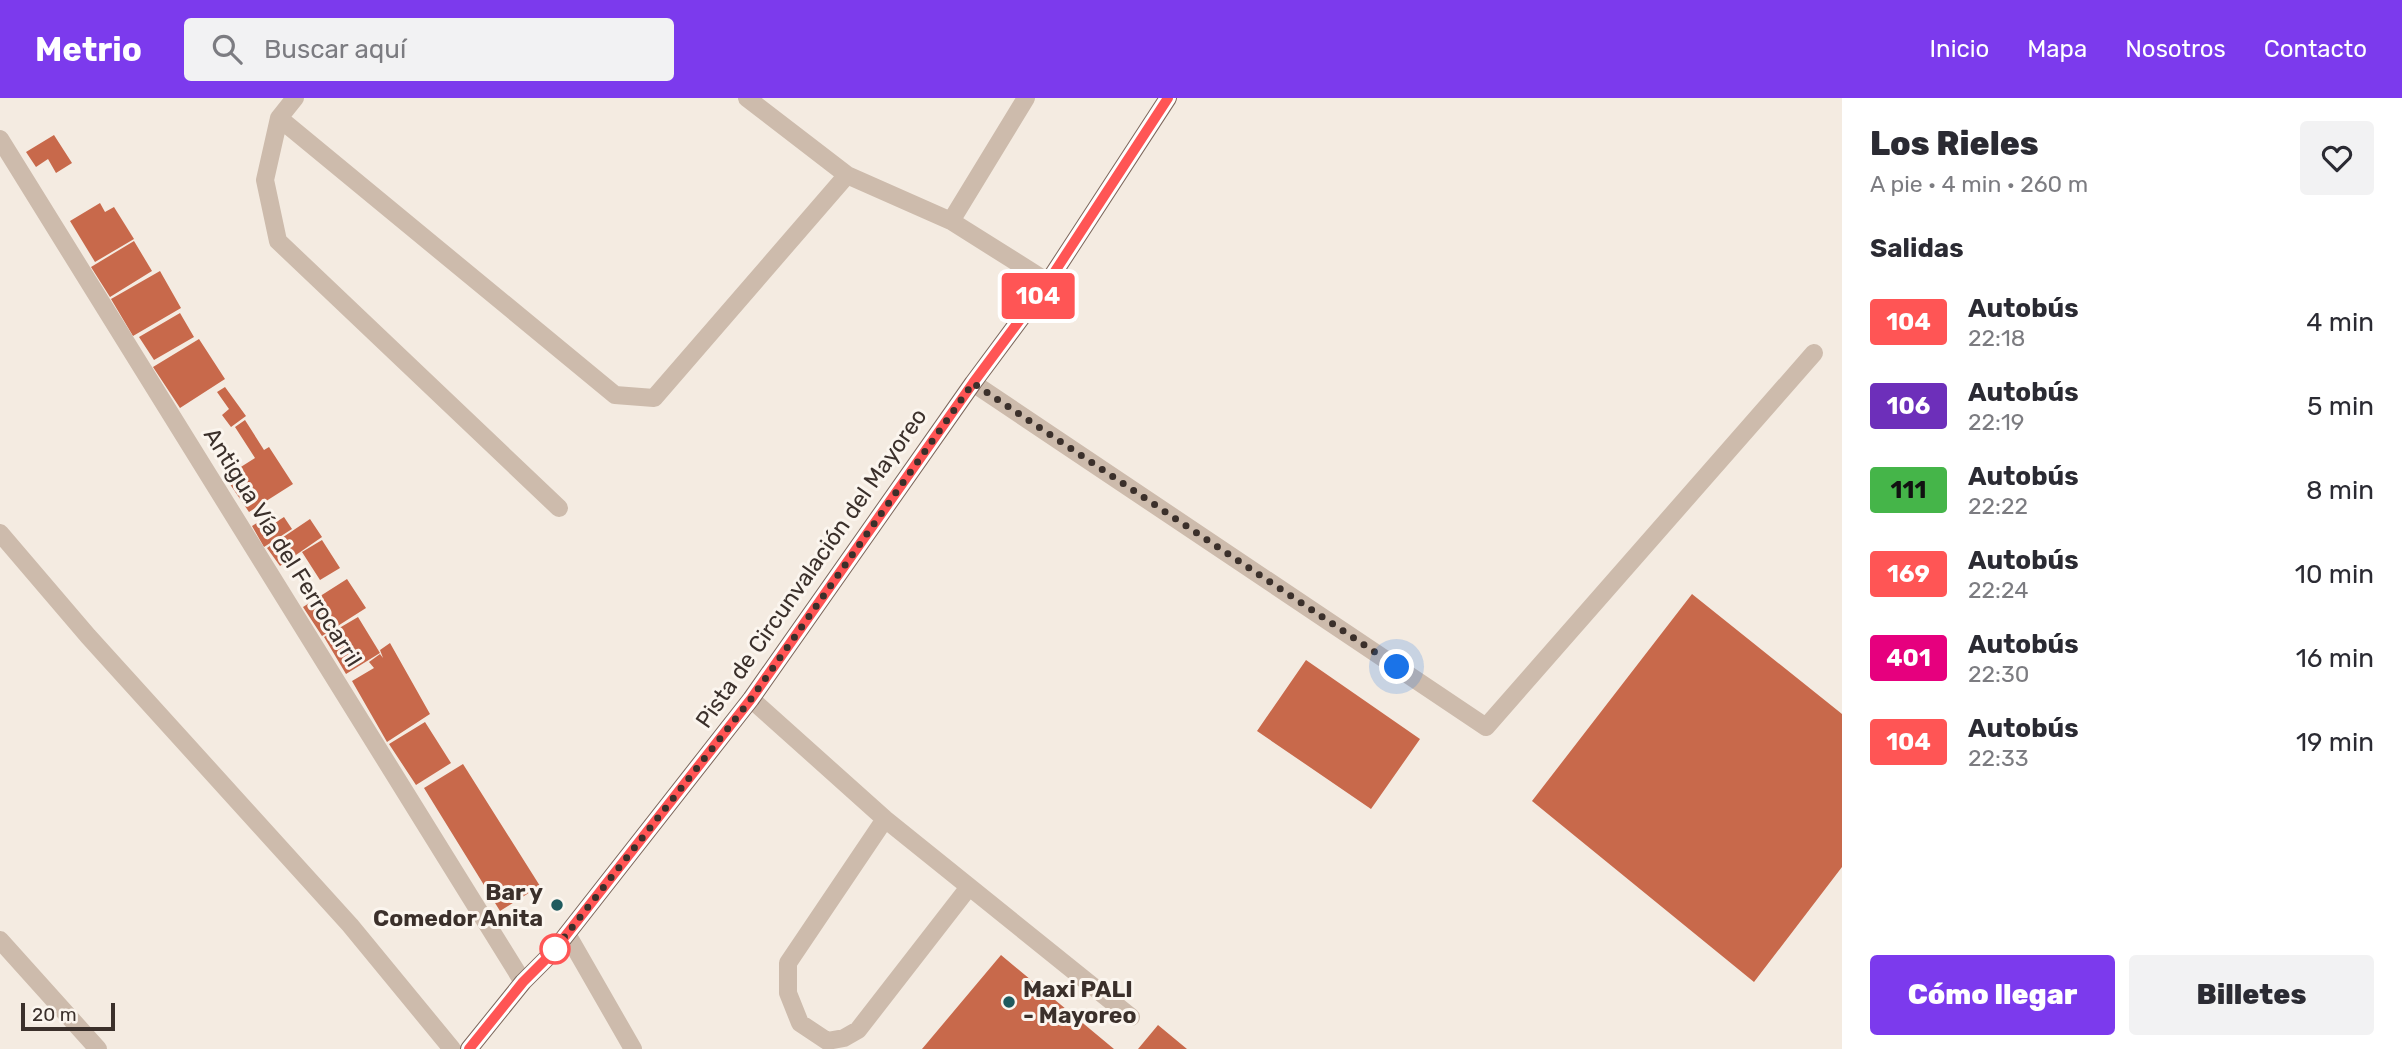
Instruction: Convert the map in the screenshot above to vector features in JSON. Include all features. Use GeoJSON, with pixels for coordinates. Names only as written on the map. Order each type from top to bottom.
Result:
{"type":"FeatureCollection","features":[{"type":"Feature","properties":{"kind":"main road","name":"Pista de Circunvalación del Mayoreo"},"geometry":{"type":"LineString","coordinates":[[469,1049],[523,982],[567,934],[751,699],[973,383],[1048,282],[1168,98]]}},
{"type":"Feature","properties":{"kind":"street"},"geometry":{"type":"LineString","coordinates":[[295,98],[279,118],[265,180],[278,241],[559,508]]}},
{"type":"Feature","properties":{"kind":"street"},"geometry":{"type":"LineString","coordinates":[[747,98],[847,175],[951,221],[1048,282]]}},
{"type":"Feature","properties":{"kind":"street"},"geometry":{"type":"LineString","coordinates":[[951,221],[1026,98]]}},
{"type":"Feature","properties":{"kind":"street"},"geometry":{"type":"LineString","coordinates":[[279,118],[615,395],[654,398],[847,175]]}},
{"type":"Feature","properties":{"kind":"street","name":"Antigua Vía del Ferrocarril"},"geometry":{"type":"LineString","coordinates":[[0,139],[523,982]]}},
{"type":"Feature","properties":{"kind":"street"},"geometry":{"type":"LineString","coordinates":[[973,383],[1486,727],[1814,353]]}},
{"type":"Feature","properties":{"kind":"street"},"geometry":{"type":"LineString","coordinates":[[0,533],[88,636],[350,925],[452,1049]]}},
{"type":"Feature","properties":{"kind":"street"},"geometry":{"type":"LineString","coordinates":[[751,699],[885,818],[1131,1017]]}},
{"type":"Feature","properties":{"kind":"street"},"geometry":{"type":"LineString","coordinates":[[885,818],[788,963],[788,993],[800,1023],[827,1041],[844,1038],[858,1030],[969,887]]}},
{"type":"Feature","properties":{"kind":"street"},"geometry":{"type":"LineString","coordinates":[[567,934],[633,1049]]}},
{"type":"Feature","properties":{"kind":"street"},"geometry":{"type":"LineString","coordinates":[[0,940],[98,1049]]}},
{"type":"Feature","properties":{"kind":"building"},"geometry":{"type":"Polygon","coordinates":[[[54,135],[72,163],[56,173],[48,159],[36,167],[26,152],[54,135]]]}},
{"type":"Feature","properties":{"kind":"building"},"geometry":{"type":"Polygon","coordinates":[[[100,203],[105,212],[114,207],[134,239],[95,262],[70,221],[100,203]]]}},
{"type":"Feature","properties":{"kind":"building"},"geometry":{"type":"Polygon","coordinates":[[[134,241],[152,271],[110,297],[91,267],[134,241]]]}},
{"type":"Feature","properties":{"kind":"building"},"geometry":{"type":"Polygon","coordinates":[[[160,271],[181,308],[133,336],[111,299],[160,271]]]}},
{"type":"Feature","properties":{"kind":"building"},"geometry":{"type":"Polygon","coordinates":[[[180,313],[194,337],[154,360],[139,337],[180,313]]]}},
{"type":"Feature","properties":{"kind":"building"},"geometry":{"type":"Polygon","coordinates":[[[199,339],[225,379],[180,408],[153,367],[199,339]]]}},
{"type":"Feature","properties":{"kind":"building"},"geometry":{"type":"Polygon","coordinates":[[[225,387],[246,416],[231,427],[222,415],[229,409],[217,392],[225,387]]]}},
{"type":"Feature","properties":{"kind":"building"},"geometry":{"type":"Polygon","coordinates":[[[245,420],[264,450],[269,447],[293,484],[249,512],[225,477],[255,458],[235,427],[245,420]]]}},
{"type":"Feature","properties":{"kind":"building"},"geometry":{"type":"Polygon","coordinates":[[[268,516],[273,524],[284,517],[292,529],[264,547],[252,526],[268,516]]]}},
{"type":"Feature","properties":{"kind":"building"},"geometry":{"type":"Polygon","coordinates":[[[310,519],[322,537],[280,566],[267,548],[310,519]]]}},
{"type":"Feature","properties":{"kind":"building"},"geometry":{"type":"Polygon","coordinates":[[[322,540],[340,568],[320,580],[302,552],[322,540]]]}},
{"type":"Feature","properties":{"kind":"building"},"geometry":{"type":"Polygon","coordinates":[[[347,579],[366,608],[322,636],[303,607],[347,579]]]}},
{"type":"Feature","properties":{"kind":"building"},"geometry":{"type":"Polygon","coordinates":[[[1692,594],[1842,714],[1842,867],[1754,982],[1532,801],[1692,594]]]}},
{"type":"Feature","properties":{"kind":"building"},"geometry":{"type":"Polygon","coordinates":[[[358,617],[380,653],[346,674],[324,637],[358,617]]]}},
{"type":"Feature","properties":{"kind":"building"},"geometry":{"type":"Polygon","coordinates":[[[390,643],[430,714],[387,742],[352,681],[374,668],[369,662],[380,654],[383,658],[380,650],[390,643]]]}},
{"type":"Feature","properties":{"kind":"building"},"geometry":{"type":"Polygon","coordinates":[[[1306,660],[1420,739],[1371,809],[1257,731],[1306,660]]]}},
{"type":"Feature","properties":{"kind":"building"},"geometry":{"type":"Polygon","coordinates":[[[425,722],[451,763],[416,785],[389,744],[425,722]]]}},
{"type":"Feature","properties":{"kind":"building"},"geometry":{"type":"Polygon","coordinates":[[[463,764],[540,886],[500,911],[424,788],[463,764]]]}},
{"type":"Feature","properties":{"kind":"building","name":"Maxi PALI - Mayoreo"},"geometry":{"type":"Polygon","coordinates":[[[1001,955],[1114,1049],[922,1049],[1001,955]]]}},
{"type":"Feature","properties":{"kind":"building","name":"Maxi PALI - Mayoreo"},"geometry":{"type":"Polygon","coordinates":[[[1158,1025],[1187,1049],[1138,1049],[1158,1025]]]}},
{"type":"Feature","properties":{"kind":"bus line","name":"104"},"geometry":{"type":"LineString","coordinates":[[469,1049],[523,982],[552,953],[751,699],[973,383],[1048,282],[1168,98]]}},
{"type":"Feature","properties":{"kind":"place","name":"Bar y Comedor Anita"},"geometry":{"type":"Point","coordinates":[557,905]}},
{"type":"Feature","properties":{"kind":"place","name":"Maxi PALI - Mayoreo"},"geometry":{"type":"Point","coordinates":[1009,1002]}},
{"type":"Feature","properties":{"kind":"route"},"geometry":{"type":"LineString","coordinates":[[555,949],[552,953],[751,699],[973,383],[1397,667]]}}]}
